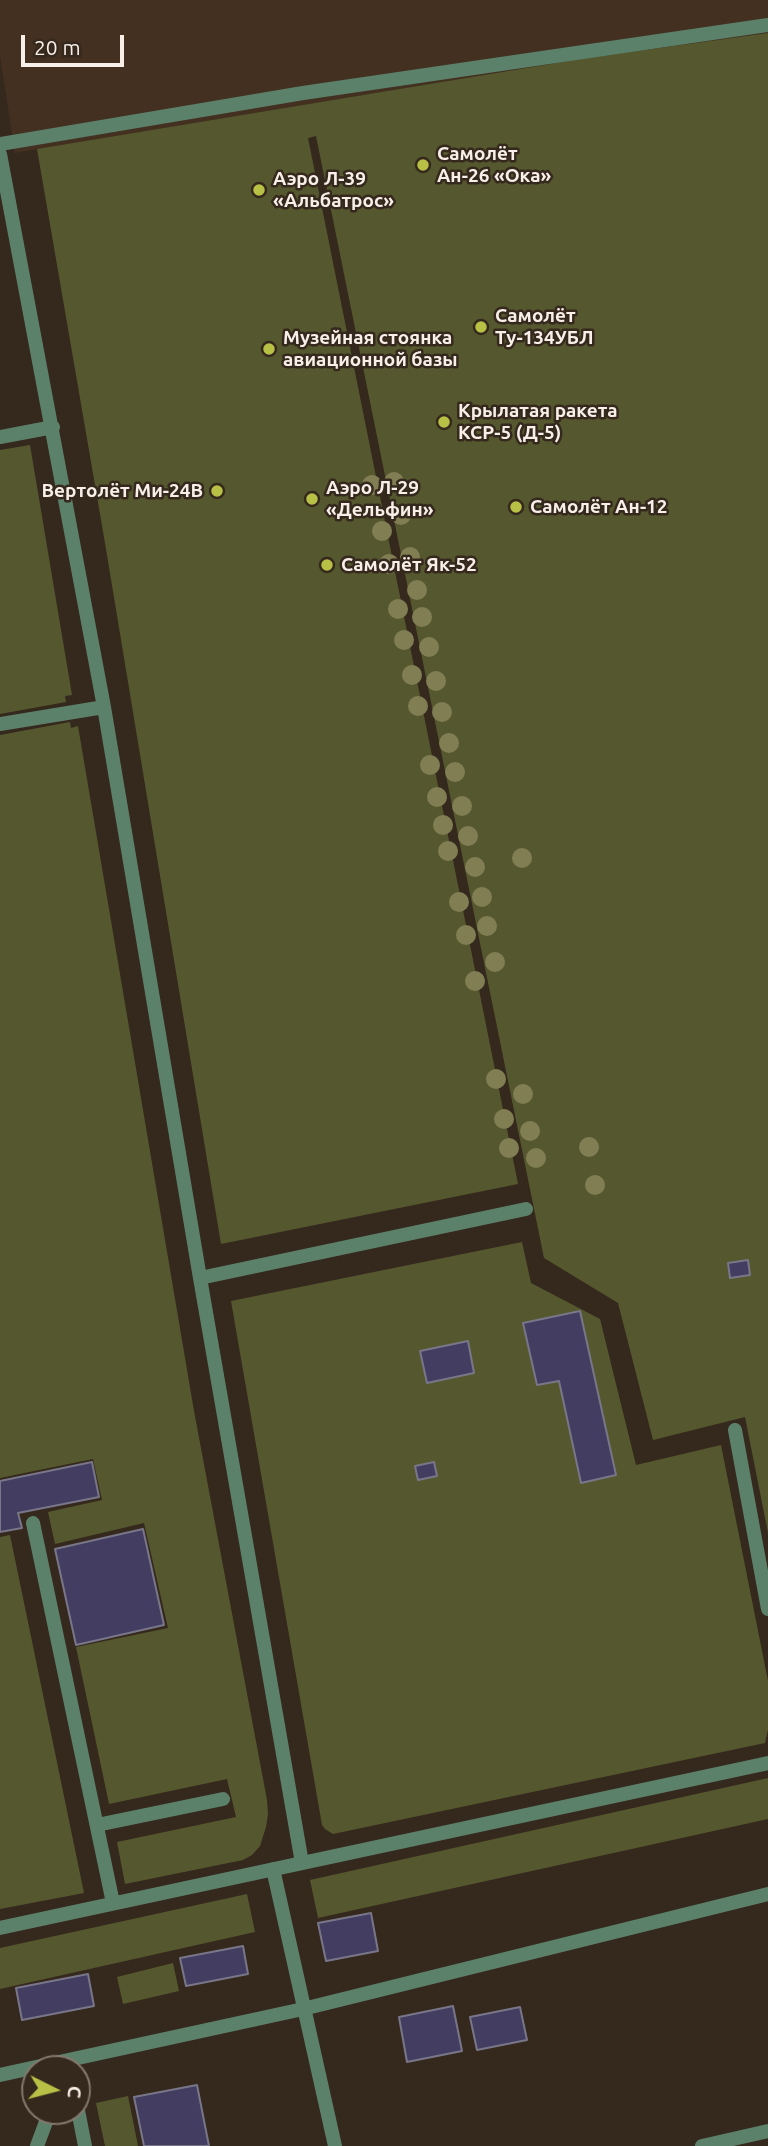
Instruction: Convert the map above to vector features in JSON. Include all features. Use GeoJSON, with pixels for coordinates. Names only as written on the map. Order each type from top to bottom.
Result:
{"type":"FeatureCollection","features":[{"type":"Feature","properties":{"kind":"lane"},"geometry":{"type":"LineString","coordinates":[[0,144],[303,93],[768,25]]}},
{"type":"Feature","properties":{"kind":"lane"},"geometry":{"type":"LineString","coordinates":[[0,154],[104,707],[302,1863]]}},
{"type":"Feature","properties":{"kind":"lane"},"geometry":{"type":"LineString","coordinates":[[0,437],[53,427]]}},
{"type":"Feature","properties":{"kind":"lane"},"geometry":{"type":"LineString","coordinates":[[0,724],[104,707]]}},
{"type":"Feature","properties":{"kind":"lane"},"geometry":{"type":"LineString","coordinates":[[200,1278],[526,1209]]}},
{"type":"Feature","properties":{"kind":"lane"},"geometry":{"type":"LineString","coordinates":[[735,1430],[768,1609]]}},
{"type":"Feature","properties":{"kind":"lane"},"geometry":{"type":"LineString","coordinates":[[33,1523],[113,1903]]}},
{"type":"Feature","properties":{"kind":"lane"},"geometry":{"type":"LineString","coordinates":[[0,1928],[768,1763]]}},
{"type":"Feature","properties":{"kind":"lane"},"geometry":{"type":"LineString","coordinates":[[97,1825],[223,1799]]}},
{"type":"Feature","properties":{"kind":"lane"},"geometry":{"type":"LineString","coordinates":[[273,1869],[335,2146]]}},
{"type":"Feature","properties":{"kind":"lane"},"geometry":{"type":"LineString","coordinates":[[91,2060],[768,1894]]}},
{"type":"Feature","properties":{"kind":"lane"},"geometry":{"type":"LineString","coordinates":[[0,2075],[21,2072]]}},
{"type":"Feature","properties":{"kind":"lane"},"geometry":{"type":"LineString","coordinates":[[37,2146],[45,2125]]}},
{"type":"Feature","properties":{"kind":"lane"},"geometry":{"type":"LineString","coordinates":[[81,2125],[85,2146]]}},
{"type":"Feature","properties":{"kind":"lane"},"geometry":{"type":"LineString","coordinates":[[702,2146],[768,2131]]}},
{"type":"Feature","properties":{"kind":"shaded area"},"geometry":{"type":"Polygon","coordinates":[[[0,0],[768,0],[768,33],[587,58],[15,153],[0,56],[0,0]]]}},
{"type":"Feature","properties":{"kind":"green space"},"geometry":{"type":"Polygon","coordinates":[[[768,33],[768,1533],[745,1417],[653,1440],[618,1303],[544,1258],[316,136],[308,138],[518,1184],[221,1244],[37,149],[587,58],[768,33]]]}},
{"type":"Feature","properties":{"kind":"green space"},"geometry":{"type":"Polygon","coordinates":[[[30,445],[72,695],[65,696],[66,702],[0,714],[0,450],[30,445]]]}},
{"type":"Feature","properties":{"kind":"green space"},"geometry":{"type":"Polygon","coordinates":[[[70,722],[71,728],[78,726],[194,1411],[268,1814],[260,1846],[243,1860],[125,1884],[117,1842],[236,1817],[227,1779],[109,1804],[76,1647],[168,1628],[144,1523],[55,1544],[48,1512],[102,1500],[93,1459],[0,1478],[0,735],[70,722]]]}},
{"type":"Feature","properties":{"kind":"green space"},"geometry":{"type":"Polygon","coordinates":[[[522,1242],[531,1283],[600,1319],[636,1465],[721,1445],[768,1681],[768,1730],[765,1743],[333,1834],[322,1825],[231,1301],[522,1242]]]}},
{"type":"Feature","properties":{"kind":"green space"},"geometry":{"type":"Polygon","coordinates":[[[10,1535],[84,1893],[0,1909],[0,1537],[10,1535]]]}},
{"type":"Feature","properties":{"kind":"green space"},"geometry":{"type":"Polygon","coordinates":[[[768,1778],[768,1819],[318,1918],[310,1880],[768,1778]]]}},
{"type":"Feature","properties":{"kind":"green space"},"geometry":{"type":"Polygon","coordinates":[[[247,1894],[255,1932],[0,1989],[0,1948],[247,1894]]]}},
{"type":"Feature","properties":{"kind":"green space"},"geometry":{"type":"Polygon","coordinates":[[[173,1963],[179,1991],[123,2004],[117,1977],[173,1963]]]}},
{"type":"Feature","properties":{"kind":"green space"},"geometry":{"type":"Polygon","coordinates":[[[128,2096],[138,2146],[105,2146],[96,2103],[128,2096]]]}},
{"type":"Feature","properties":{"kind":"building"},"geometry":{"type":"Polygon","coordinates":[[[748,1260],[750,1275],[730,1278],[728,1263],[748,1260]]]}},
{"type":"Feature","properties":{"kind":"building"},"geometry":{"type":"Polygon","coordinates":[[[580,1311],[616,1475],[581,1483],[559,1381],[537,1385],[523,1323],[580,1311]]]}},
{"type":"Feature","properties":{"kind":"building"},"geometry":{"type":"Polygon","coordinates":[[[468,1341],[474,1373],[427,1383],[420,1351],[468,1341]]]}},
{"type":"Feature","properties":{"kind":"building"},"geometry":{"type":"Polygon","coordinates":[[[92,1462],[99,1497],[18,1513],[22,1528],[0,1532],[0,1481],[92,1462]]]}},
{"type":"Feature","properties":{"kind":"building"},"geometry":{"type":"Polygon","coordinates":[[[434,1462],[437,1476],[418,1480],[415,1466],[434,1462]]]}},
{"type":"Feature","properties":{"kind":"building"},"geometry":{"type":"Polygon","coordinates":[[[143,1529],[164,1625],[76,1645],[55,1549],[143,1529]]]}},
{"type":"Feature","properties":{"kind":"building"},"geometry":{"type":"Polygon","coordinates":[[[371,1913],[378,1951],[326,1961],[318,1923],[371,1913]]]}},
{"type":"Feature","properties":{"kind":"building"},"geometry":{"type":"Polygon","coordinates":[[[243,1946],[248,1974],[186,1986],[180,1958],[243,1946]]]}},
{"type":"Feature","properties":{"kind":"building"},"geometry":{"type":"Polygon","coordinates":[[[88,1974],[94,2006],[22,2020],[16,1988],[88,1974]]]}},
{"type":"Feature","properties":{"kind":"building"},"geometry":{"type":"Polygon","coordinates":[[[453,2006],[462,2051],[407,2062],[399,2017],[453,2006]]]}},
{"type":"Feature","properties":{"kind":"building"},"geometry":{"type":"Polygon","coordinates":[[[520,2007],[527,2040],[477,2050],[470,2017],[520,2007]]]}},
{"type":"Feature","properties":{"kind":"building"},"geometry":{"type":"Polygon","coordinates":[[[197,2085],[209,2146],[144,2146],[134,2097],[197,2085]]]}},
{"type":"Feature","properties":{"kind":"place","name":"Самолёт Ан-26 «Ока»"},"geometry":{"type":"Point","coordinates":[423,165]}},
{"type":"Feature","properties":{"kind":"place","name":"Аэро Л-39 «Альбатрос»"},"geometry":{"type":"Point","coordinates":[259,190]}},
{"type":"Feature","properties":{"kind":"place","name":"Самолёт Ту-134УБЛ"},"geometry":{"type":"Point","coordinates":[481,327]}},
{"type":"Feature","properties":{"kind":"place","name":"Музейная стоянка авиационной базы"},"geometry":{"type":"Point","coordinates":[269,349]}},
{"type":"Feature","properties":{"kind":"place","name":"Крылатая ракета КСР-5 (Д-5)"},"geometry":{"type":"Point","coordinates":[444,422]}},
{"type":"Feature","properties":{"kind":"place","name":"Вертолёт Ми-24В"},"geometry":{"type":"Point","coordinates":[217,491]}},
{"type":"Feature","properties":{"kind":"place","name":"Аэро Л-29 «Дельфин»"},"geometry":{"type":"Point","coordinates":[312,499]}},
{"type":"Feature","properties":{"kind":"place","name":"Самолёт Ан-12"},"geometry":{"type":"Point","coordinates":[516,507]}},
{"type":"Feature","properties":{"kind":"place","name":"Самолёт Як-52"},"geometry":{"type":"Point","coordinates":[327,565]}}]}
